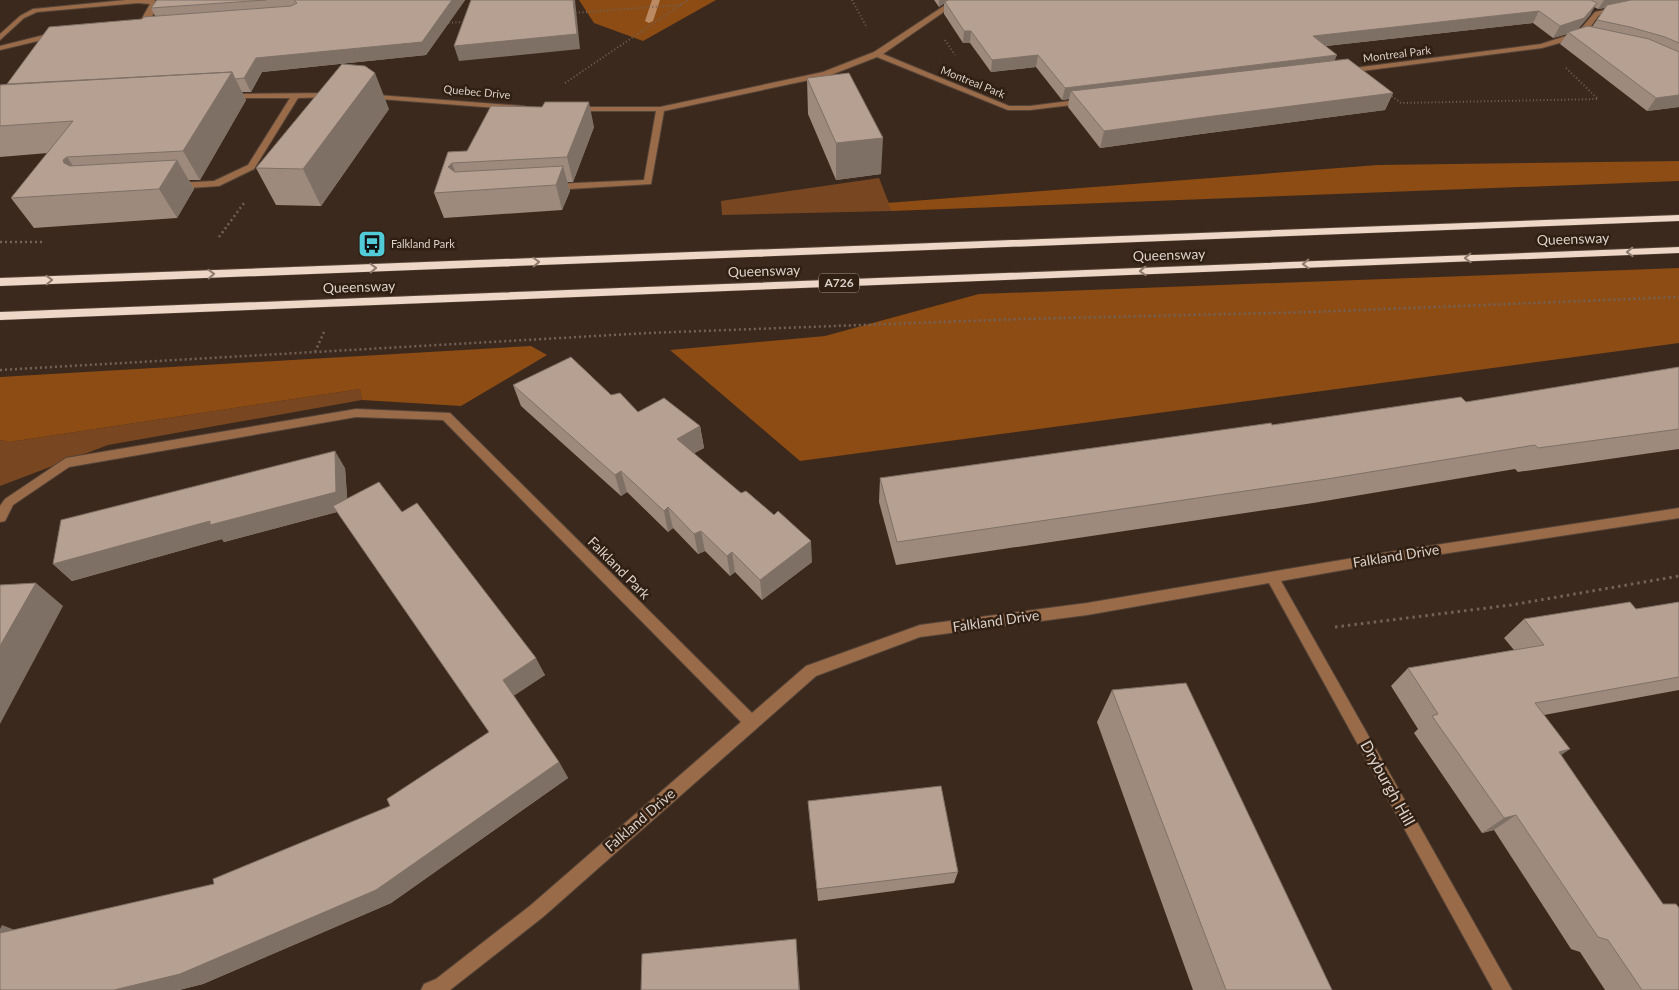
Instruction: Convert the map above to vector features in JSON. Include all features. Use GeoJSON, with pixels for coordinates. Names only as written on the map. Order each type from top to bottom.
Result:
{"type":"FeatureCollection","features":[{"type":"Feature","properties":{"kind":"highway","name":"Queensway"},"geometry":{"type":"LineString","coordinates":[[0,282],[1679,218]]}},
{"type":"Feature","properties":{"kind":"highway","name":"Queensway"},"geometry":{"type":"LineString","coordinates":[[0,316],[1679,250]]}},
{"type":"Feature","properties":{"kind":"street"},"geometry":{"type":"LineString","coordinates":[[561,109],[660,109],[825,74],[876,54],[958,0]]}},
{"type":"Feature","properties":{"kind":"street"},"geometry":{"type":"LineString","coordinates":[[0,38],[22,17],[36,10],[129,2],[154,2],[150,13],[141,27]]}},
{"type":"Feature","properties":{"kind":"street"},"geometry":{"type":"LineString","coordinates":[[1591,36],[1581,34],[1593,11],[1625,8]]}},
{"type":"Feature","properties":{"kind":"street"},"geometry":{"type":"LineString","coordinates":[[132,28],[151,26]]}},
{"type":"Feature","properties":{"kind":"street"},"geometry":{"type":"LineString","coordinates":[[0,48],[69,33]]}},
{"type":"Feature","properties":{"kind":"street","name":"Montreal Park"},"geometry":{"type":"LineString","coordinates":[[1340,72],[1542,46],[1581,34]]}},
{"type":"Feature","properties":{"kind":"street","name":"Montreal Park"},"geometry":{"type":"LineString","coordinates":[[876,54],[1008,108],[1030,108],[1097,100]]}},
{"type":"Feature","properties":{"kind":"street"},"geometry":{"type":"LineString","coordinates":[[167,186],[216,184],[251,167],[296,95]]}},
{"type":"Feature","properties":{"kind":"street"},"geometry":{"type":"LineString","coordinates":[[215,96],[340,95]]}},
{"type":"Feature","properties":{"kind":"street","name":"Quebec Drive"},"geometry":{"type":"LineString","coordinates":[[359,96],[531,108]]}},
{"type":"Feature","properties":{"kind":"street"},"geometry":{"type":"LineString","coordinates":[[542,188],[648,182],[660,109]]}},
{"type":"Feature","properties":{"kind":"street","name":"Falkland Park"},"geometry":{"type":"LineString","coordinates":[[0,517],[5,502],[66,462],[356,413],[446,416],[752,723]]}},
{"type":"Feature","properties":{"kind":"street","name":"Falkland Drive"},"geometry":{"type":"LineString","coordinates":[[430,990],[442,985],[537,912],[811,671],[920,631],[1087,609],[1383,558],[1679,513]]}},
{"type":"Feature","properties":{"kind":"street","name":"Dryburgh Hill"},"geometry":{"type":"LineString","coordinates":[[1272,577],[1503,990]]}},
{"type":"Feature","properties":{"kind":"path"},"geometry":{"type":"LineString","coordinates":[[531,108],[688,0]]}},
{"type":"Feature","properties":{"kind":"path"},"geometry":{"type":"LineString","coordinates":[[564,14],[681,4]]}},
{"type":"Feature","properties":{"kind":"path"},"geometry":{"type":"LineString","coordinates":[[930,19],[987,100]]}},
{"type":"Feature","properties":{"kind":"path"},"geometry":{"type":"LineString","coordinates":[[438,24],[467,22]]}},
{"type":"Feature","properties":{"kind":"path"},"geometry":{"type":"LineString","coordinates":[[1360,69],[1401,103],[1598,99],[1542,46]]}},
{"type":"Feature","properties":{"kind":"path"},"geometry":{"type":"LineString","coordinates":[[0,242],[43,242]]}},
{"type":"Feature","properties":{"kind":"path"},"geometry":{"type":"LineString","coordinates":[[0,370],[648,333],[1022,319],[1313,312],[1679,297]]}},
{"type":"Feature","properties":{"kind":"path"},"geometry":{"type":"LineString","coordinates":[[1302,631],[1511,605],[1679,576]]}},
{"type":"Feature","properties":{"kind":"shaded area"},"geometry":{"type":"Polygon","coordinates":[[[579,0],[716,0],[643,41],[594,23],[579,0]]]}},
{"type":"Feature","properties":{"kind":"shaded area"},"geometry":{"type":"Polygon","coordinates":[[[1679,161],[1679,181],[892,211],[887,203],[1378,165],[1679,161]]]}},
{"type":"Feature","properties":{"kind":"shaded area"},"geometry":{"type":"Polygon","coordinates":[[[879,178],[892,211],[722,215],[721,201],[879,178]]]}},
{"type":"Feature","properties":{"kind":"shaded area"},"geometry":{"type":"Polygon","coordinates":[[[1679,268],[1679,343],[800,461],[670,350],[825,336],[979,294],[1679,268]]]}},
{"type":"Feature","properties":{"kind":"shaded area"},"geometry":{"type":"Polygon","coordinates":[[[531,346],[547,355],[461,406],[362,400],[360,389],[9,442],[0,440],[0,377],[531,346]]]}},
{"type":"Feature","properties":{"kind":"shaded area"},"geometry":{"type":"Polygon","coordinates":[[[360,389],[362,400],[108,445],[0,486],[0,440],[9,442],[360,389]]]}},
{"type":"Feature","properties":{"kind":"building"},"geometry":{"type":"Polygon","coordinates":[[[157,0],[266,0],[151,8],[157,0]]]}},
{"type":"Feature","properties":{"kind":"building"},"geometry":{"type":"Polygon","coordinates":[[[294,0],[452,0],[422,42],[256,58],[244,78],[235,79],[232,72],[7,84],[49,27],[142,19],[144,17],[291,6],[297,3],[294,0]]]}},
{"type":"Feature","properties":{"kind":"building"},"geometry":{"type":"Polygon","coordinates":[[[471,0],[573,0],[577,34],[454,46],[471,0]]]}},
{"type":"Feature","properties":{"kind":"building"},"geometry":{"type":"Polygon","coordinates":[[[948,0],[1591,0],[1597,3],[1584,18],[1560,26],[1539,11],[1313,36],[1337,55],[1065,88],[1038,55],[992,60],[971,31],[964,31],[945,2],[948,0]]]}},
{"type":"Feature","properties":{"kind":"building"},"geometry":{"type":"Polygon","coordinates":[[[1631,0],[1679,0],[1679,43],[1630,27],[1597,20],[1607,5],[1631,0]]]}},
{"type":"Feature","properties":{"kind":"building"},"geometry":{"type":"Polygon","coordinates":[[[1588,26],[1649,39],[1679,52],[1679,95],[1656,98],[1568,32],[1588,26]]]}},
{"type":"Feature","properties":{"kind":"building"},"geometry":{"type":"Polygon","coordinates":[[[1348,59],[1393,93],[1104,131],[1071,91],[1348,59]]]}},
{"type":"Feature","properties":{"kind":"building"},"geometry":{"type":"Polygon","coordinates":[[[342,64],[365,66],[375,73],[303,169],[256,168],[342,64]]]}},
{"type":"Feature","properties":{"kind":"building"},"geometry":{"type":"Polygon","coordinates":[[[232,72],[183,151],[67,157],[63,160],[64,163],[70,166],[177,160],[159,189],[11,198],[73,121],[0,126],[0,85],[232,72]]]}},
{"type":"Feature","properties":{"kind":"building"},"geometry":{"type":"Polygon","coordinates":[[[849,73],[883,138],[836,143],[807,78],[849,73]]]}},
{"type":"Feature","properties":{"kind":"building"},"geometry":{"type":"Polygon","coordinates":[[[545,102],[589,102],[567,157],[452,163],[448,167],[455,172],[563,166],[556,185],[434,193],[448,152],[467,151],[491,106],[542,107],[545,102]]]}},
{"type":"Feature","properties":{"kind":"building"},"geometry":{"type":"Polygon","coordinates":[[[571,357],[611,395],[620,393],[638,412],[664,398],[700,426],[677,439],[741,493],[746,491],[774,515],[778,511],[811,541],[760,580],[732,552],[727,556],[701,531],[694,534],[668,507],[664,511],[621,471],[615,475],[513,385],[571,357]]]}},
{"type":"Feature","properties":{"kind":"building"},"geometry":{"type":"Polygon","coordinates":[[[1679,367],[1679,429],[1538,448],[1535,445],[1327,479],[897,542],[880,478],[1271,423],[1272,425],[1461,397],[1466,402],[1679,367]]]}},
{"type":"Feature","properties":{"kind":"building"},"geometry":{"type":"Polygon","coordinates":[[[335,451],[336,492],[210,525],[210,521],[53,564],[61,520],[335,451]]]}},
{"type":"Feature","properties":{"kind":"building"},"geometry":{"type":"Polygon","coordinates":[[[379,482],[402,512],[417,503],[536,658],[503,680],[559,762],[376,890],[180,974],[114,990],[0,990],[0,933],[214,884],[213,879],[390,806],[387,799],[489,732],[333,506],[379,482]]]}},
{"type":"Feature","properties":{"kind":"building"},"geometry":{"type":"Polygon","coordinates":[[[36,583],[0,646],[0,585],[36,583]]]}},
{"type":"Feature","properties":{"kind":"building"},"geometry":{"type":"Polygon","coordinates":[[[1630,602],[1636,609],[1679,602],[1679,677],[1535,703],[1570,749],[1559,752],[1663,904],[1676,904],[1679,908],[1679,990],[1642,990],[1608,940],[1598,937],[1516,815],[1504,818],[1432,716],[1438,714],[1408,668],[1544,645],[1524,619],[1630,602]]]}},
{"type":"Feature","properties":{"kind":"building"},"geometry":{"type":"Polygon","coordinates":[[[1186,683],[1332,990],[1226,990],[1112,690],[1186,683]]]}},
{"type":"Feature","properties":{"kind":"building"},"geometry":{"type":"Polygon","coordinates":[[[941,786],[958,872],[817,889],[808,801],[941,786]]]}},
{"type":"Feature","properties":{"kind":"building"},"geometry":{"type":"Polygon","coordinates":[[[796,939],[799,990],[641,990],[642,954],[796,939]]]}},
{"type":"Feature","properties":{"kind":"waterway"},"geometry":{"type":"LineString","coordinates":[[649,21],[656,0]]}},
{"type":"Feature","properties":{"kind":"place","name":"Falkland Park"},"geometry":{"type":"Point","coordinates":[372,244]}}]}
